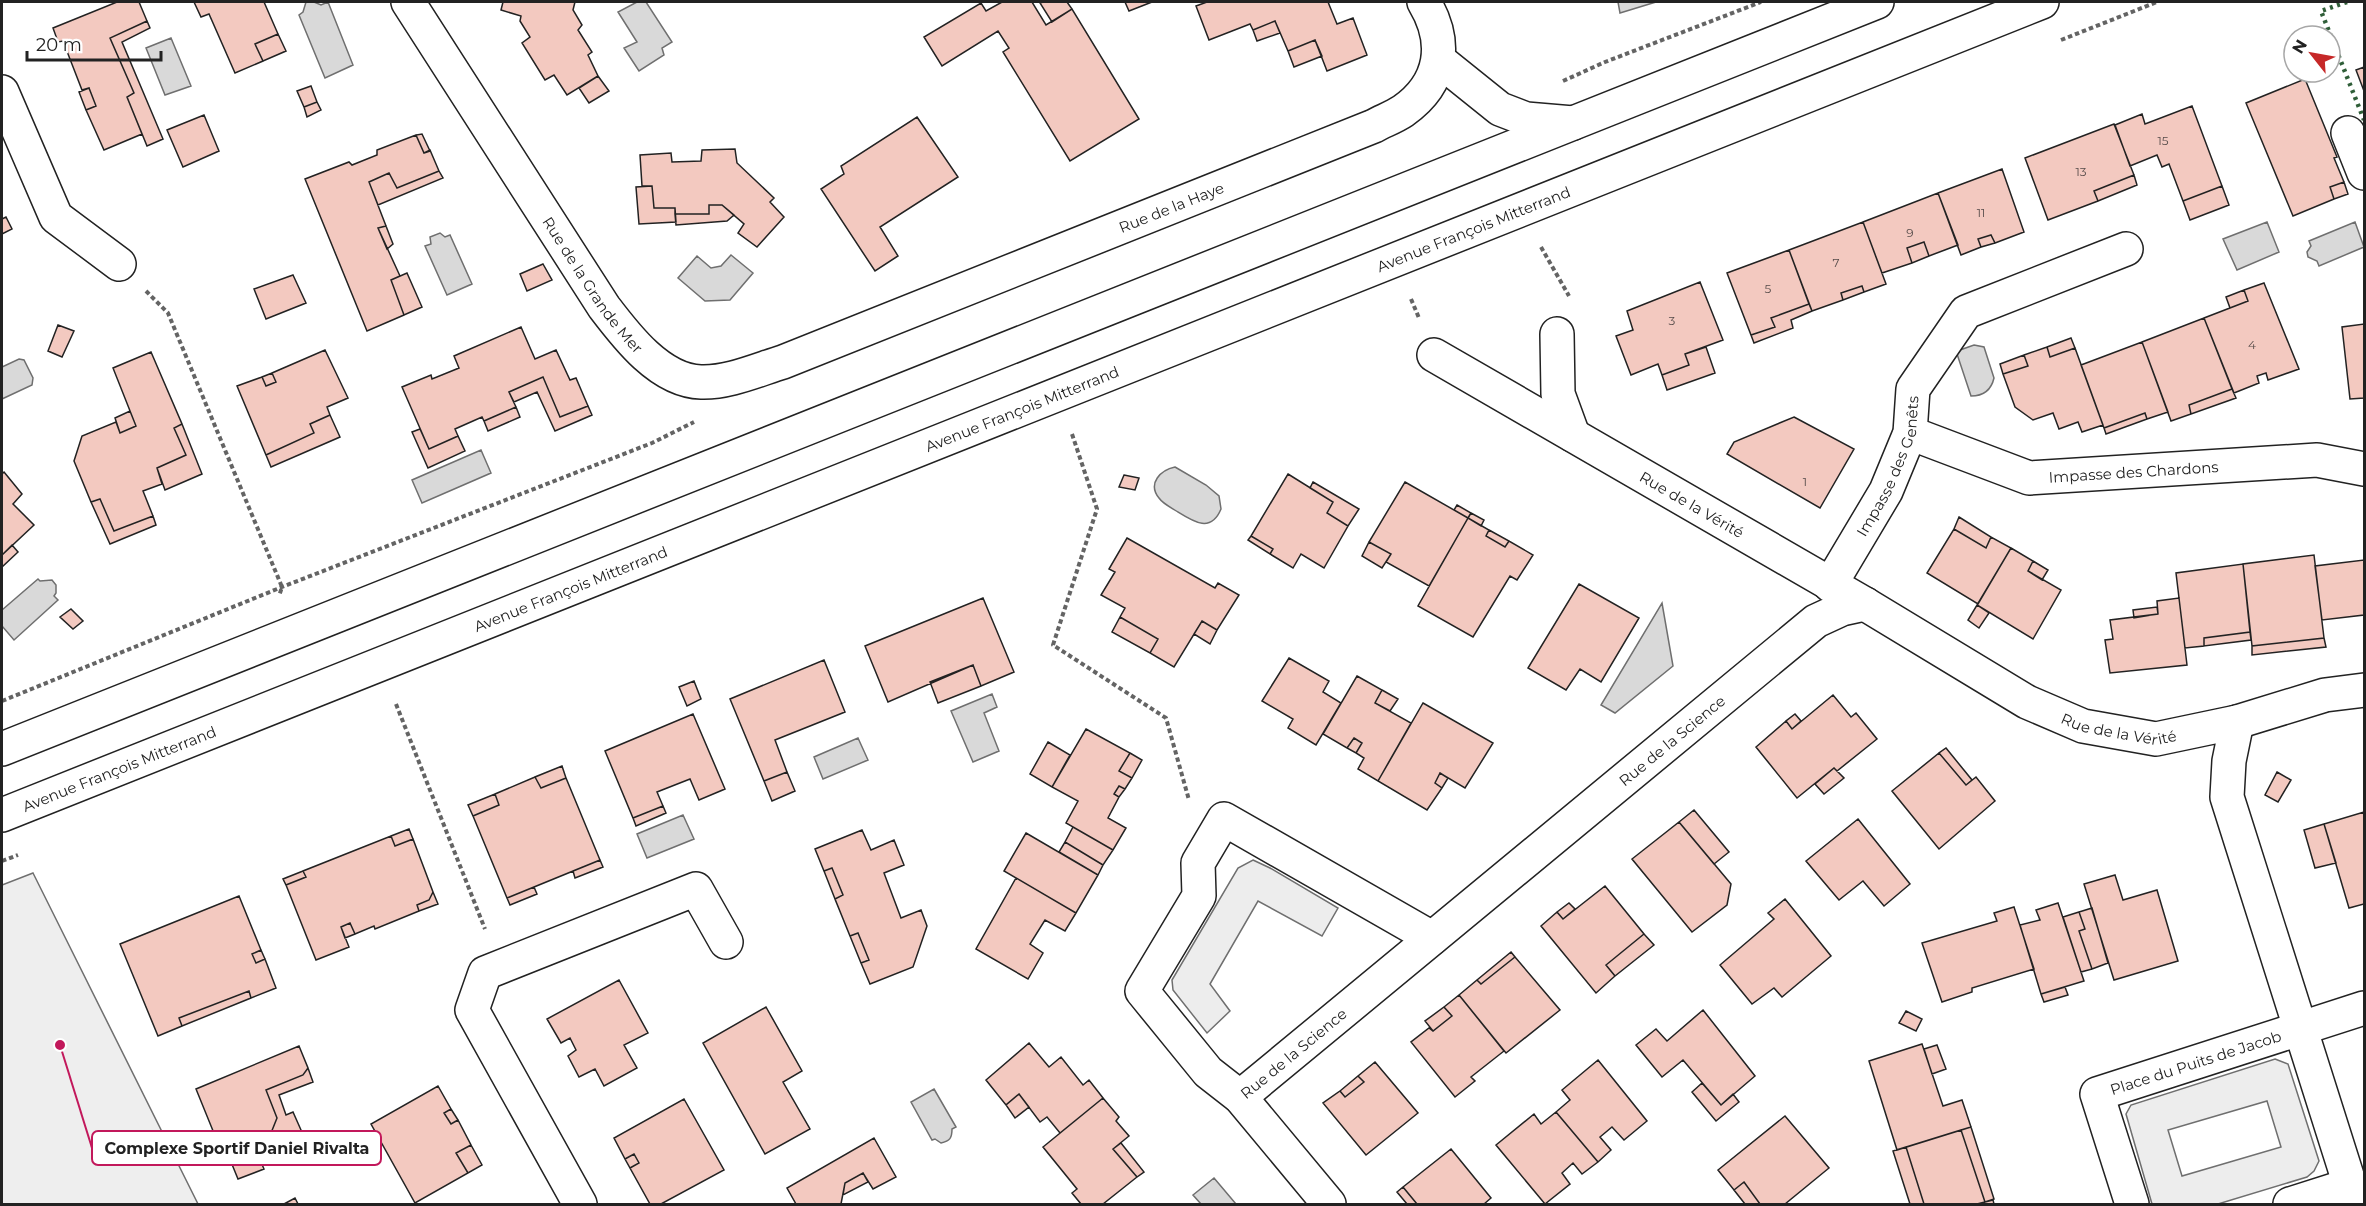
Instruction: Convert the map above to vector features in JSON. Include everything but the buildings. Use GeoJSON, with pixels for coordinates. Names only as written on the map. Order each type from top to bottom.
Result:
{"type":"FeatureCollection","features":[{"type":"Feature","properties":{"kind":"street","name":"Rue de la Grande Mer"},"geometry":{"type":"LineString","coordinates":[[408,2],[604,307],[628,339],[650,360],[675,375],[699,382],[724,380],[783,362],[878,324]]}},
{"type":"Feature","properties":{"kind":"street","name":"Rue de la Haye"},"geometry":{"type":"LineString","coordinates":[[878,324],[1374,126],[1403,111],[1426,90],[1439,60],[1439,37],[1424,2]]}},
{"type":"Feature","properties":{"kind":"street"},"geometry":{"type":"LineString","coordinates":[[2,749],[1877,2]]}},
{"type":"Feature","properties":{"kind":"street","name":"Avenue François Mitterrand"},"geometry":{"type":"LineString","coordinates":[[2,816],[2042,2]]}},
{"type":"Feature","properties":{"kind":"street"},"geometry":{"type":"LineString","coordinates":[[1439,60],[1500,108],[1526,118],[1573,123]]}},
{"type":"Feature","properties":{"kind":"street"},"geometry":{"type":"LineString","coordinates":[[2,92],[56,217],[119,264]]}},
{"type":"Feature","properties":{"kind":"street"},"geometry":{"type":"LineString","coordinates":[[2348,133],[2364,173]]}},
{"type":"Feature","properties":{"kind":"street","name":"Impasse des Genêts"},"geometry":{"type":"LineString","coordinates":[[1830,585],[1886,491],[1910,434],[1913,389],[1966,312],[2126,249]]}},
{"type":"Feature","properties":{"kind":"street"},"geometry":{"type":"LineString","coordinates":[[1557,334],[1558,394],[1573,435]]}},
{"type":"Feature","properties":{"kind":"street","name":"Rue de la Vérité"},"geometry":{"type":"LineString","coordinates":[[1434,355],[1865,604],[2027,702],[2083,726],[2156,739],[2237,722],[2325,695],[2364,690]]}},
{"type":"Feature","properties":{"kind":"street","name":"Impasse des Chardons"},"geometry":{"type":"LineString","coordinates":[[1910,434],[2029,478],[2317,460],[2364,469]]}},
{"type":"Feature","properties":{"kind":"street","name":"Rue de la Science"},"geometry":{"type":"LineString","coordinates":[[1214,835],[1198,862],[1199,896],[1142,991],[1208,1072],[1240,1097],[1816,621],[1842,609],[1865,604]]}},
{"type":"Feature","properties":{"kind":"street"},"geometry":{"type":"LineString","coordinates":[[2237,722],[2229,761],[2227,797],[2353,1195],[2290,1204]]}},
{"type":"Feature","properties":{"kind":"street"},"geometry":{"type":"LineString","coordinates":[[1214,835],[1224,819],[1432,938]]}},
{"type":"Feature","properties":{"kind":"street"},"geometry":{"type":"LineString","coordinates":[[580,1204],[472,1010],[485,973],[696,889],[726,942]]}},
{"type":"Feature","properties":{"kind":"street"},"geometry":{"type":"LineString","coordinates":[[2301,1027],[2364,1008]]}},
{"type":"Feature","properties":{"kind":"street","name":"Place du Puits de Jacob"},"geometry":{"type":"LineString","coordinates":[[2132,1204],[2097,1094],[2301,1027]]}},
{"type":"Feature","properties":{"kind":"street"},"geometry":{"type":"LineString","coordinates":[[1240,1097],[1329,1204]]}},
{"type":"Feature","properties":{"kind":"path"},"geometry":{"type":"LineString","coordinates":[[119,264],[168,313],[282,587],[266,644]]}},
{"type":"Feature","properties":{"kind":"path"},"geometry":{"type":"LineString","coordinates":[[1072,434],[1097,509],[1053,645],[1166,718],[1195,822],[1214,835]]}},
{"type":"Feature","properties":{"kind":"path"},"geometry":{"type":"LineString","coordinates":[[396,704],[500,966]]}},
{"type":"Feature","properties":{"kind":"shaded area"},"geometry":{"type":"Polygon","coordinates":[[[306,2],[321,5],[328,2],[353,65],[325,78],[299,15],[303,12],[306,2]]]}},
{"type":"Feature","properties":{"kind":"shaded area"},"geometry":{"type":"Polygon","coordinates":[[[637,2],[646,2],[672,42],[662,48],[664,55],[639,71],[624,48],[637,42],[618,12],[637,2]]]}},
{"type":"Feature","properties":{"kind":"shaded area"},"geometry":{"type":"Polygon","coordinates":[[[1618,2],[1656,2],[1620,13],[1618,2]]]}},
{"type":"Feature","properties":{"kind":"shaded area"},"geometry":{"type":"Polygon","coordinates":[[[171,38],[191,86],[165,95],[146,48],[171,38]]]}},
{"type":"Feature","properties":{"kind":"shaded area"},"geometry":{"type":"Polygon","coordinates":[[[2267,222],[2279,252],[2237,270],[2223,239],[2267,222]]]}},
{"type":"Feature","properties":{"kind":"shaded area"},"geometry":{"type":"Polygon","coordinates":[[[2355,222],[2364,247],[2319,266],[2317,261],[2308,257],[2307,252],[2311,246],[2309,241],[2355,222]]]}},
{"type":"Feature","properties":{"kind":"shaded area"},"geometry":{"type":"Polygon","coordinates":[[[440,233],[445,237],[450,235],[472,284],[447,295],[425,246],[431,244],[430,237],[440,233]]]}},
{"type":"Feature","properties":{"kind":"shaded area"},"geometry":{"type":"Polygon","coordinates":[[[731,255],[753,273],[730,300],[705,301],[678,278],[697,256],[711,268],[721,266],[731,255]]]}},
{"type":"Feature","properties":{"kind":"shaded area"},"geometry":{"type":"Polygon","coordinates":[[[1974,345],[1984,347],[1994,378],[1986,392],[1971,396],[1957,354],[1960,350],[1974,345]]]}},
{"type":"Feature","properties":{"kind":"shaded area"},"geometry":{"type":"Polygon","coordinates":[[[19,359],[24,360],[33,378],[32,385],[2,399],[2,367],[19,359]]]}},
{"type":"Feature","properties":{"kind":"shaded area"},"geometry":{"type":"Polygon","coordinates":[[[481,450],[491,473],[422,503],[412,480],[481,450]]]}},
{"type":"Feature","properties":{"kind":"shaded area"},"geometry":{"type":"Polygon","coordinates":[[[1175,467],[1206,485],[1219,496],[1221,509],[1212,521],[1196,522],[1168,506],[1159,498],[1154,487],[1157,478],[1165,471],[1175,467]]]}},
{"type":"Feature","properties":{"kind":"shaded area"},"geometry":{"type":"Polygon","coordinates":[[[38,579],[40,581],[52,580],[56,585],[54,596],[58,600],[14,640],[2,626],[2,610],[38,579]]]}},
{"type":"Feature","properties":{"kind":"shaded area"},"geometry":{"type":"Polygon","coordinates":[[[1662,603],[1673,666],[1615,713],[1601,705],[1662,603]]]}},
{"type":"Feature","properties":{"kind":"shaded area"},"geometry":{"type":"Polygon","coordinates":[[[992,694],[997,707],[984,713],[999,751],[973,762],[951,711],[992,694]]]}},
{"type":"Feature","properties":{"kind":"shaded area"},"geometry":{"type":"Polygon","coordinates":[[[858,738],[868,760],[823,779],[814,757],[858,738]]]}},
{"type":"Feature","properties":{"kind":"shaded area"},"geometry":{"type":"Polygon","coordinates":[[[683,815],[694,839],[647,858],[637,834],[683,815]]]}},
{"type":"Feature","properties":{"kind":"shaded area"},"geometry":{"type":"Polygon","coordinates":[[[1253,860],[1338,908],[1322,936],[1258,901],[1210,984],[1230,1011],[1207,1033],[1173,990],[1172,980],[1238,868],[1253,860]]]}},
{"type":"Feature","properties":{"kind":"shaded area"},"geometry":{"type":"Polygon","coordinates":[[[33,873],[198,1204],[2,1204],[2,885],[33,873]]]}},
{"type":"Feature","properties":{"kind":"shaded area"},"geometry":{"type":"Polygon","coordinates":[[[2275,1059],[2288,1064],[2319,1161],[2314,1171],[2307,1177],[2218,1204],[2152,1204],[2126,1114],[2131,1105],[2275,1059]],[[2267,1101],[2168,1130],[2182,1176],[2281,1147],[2267,1101]]]}},
{"type":"Feature","properties":{"kind":"shaded area"},"geometry":{"type":"Polygon","coordinates":[[[934,1089],[956,1127],[952,1129],[950,1139],[941,1143],[935,1139],[932,1140],[911,1102],[934,1089]]]}},
{"type":"Feature","properties":{"kind":"shaded area"},"geometry":{"type":"Polygon","coordinates":[[[1214,1178],[1236,1204],[1201,1204],[1193,1195],[1214,1178]]]}},
{"type":"Feature","properties":{"kind":"hedge"},"geometry":{"type":"LineString","coordinates":[[2347,2],[2321,11],[2364,120]]}},
{"type":"Feature","properties":{"kind":"place","name":"Complexe Sportif Daniel Rivalta"},"geometry":{"type":"Point","coordinates":[60,1045]}}]}
